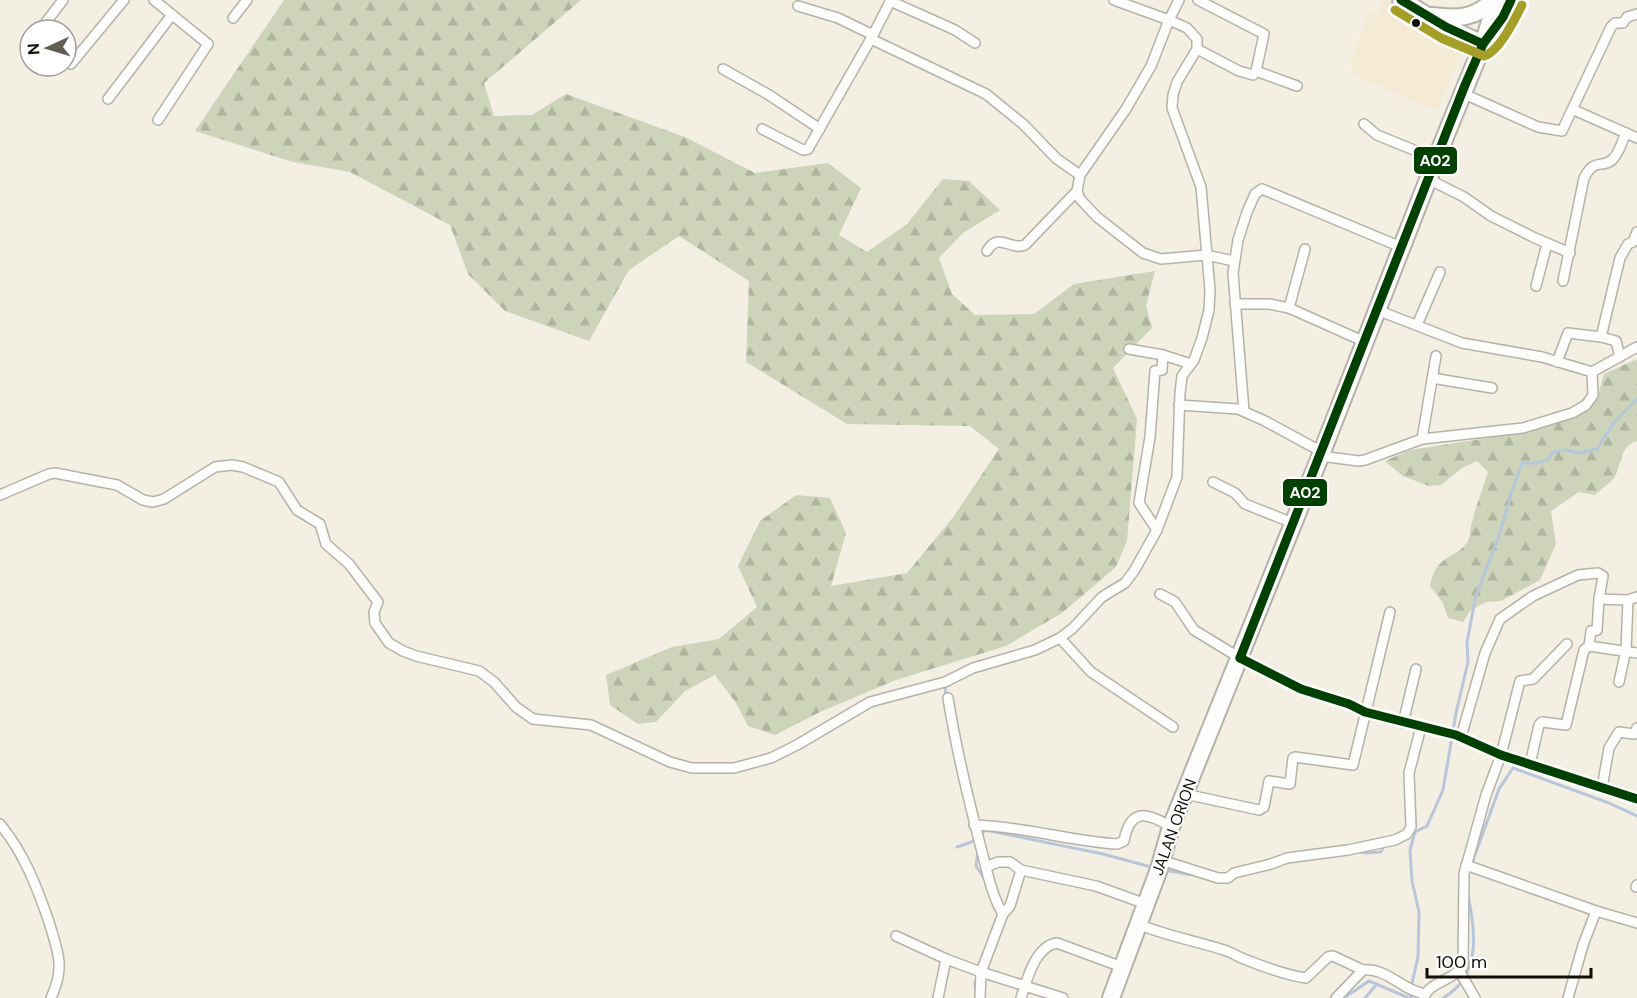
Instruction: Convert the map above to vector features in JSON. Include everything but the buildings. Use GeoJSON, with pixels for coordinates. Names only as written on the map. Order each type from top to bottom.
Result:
{"type":"FeatureCollection","features":[{"type":"Feature","properties":{"kind":"highway"},"geometry":{"type":"LineString","coordinates":[[1401,0],[1425,15],[1483,44]]}},
{"type":"Feature","properties":{"kind":"highway"},"geometry":{"type":"LineString","coordinates":[[1425,15],[1452,19],[1467,16],[1484,9],[1492,0]]}},
{"type":"Feature","properties":{"kind":"highway"},"geometry":{"type":"LineString","coordinates":[[1483,44],[1497,0]]}},
{"type":"Feature","properties":{"kind":"highway"},"geometry":{"type":"LineString","coordinates":[[1483,44],[1503,16],[1511,0]]}},
{"type":"Feature","properties":{"kind":"highway","name":"JALAN ORION"},"geometry":{"type":"LineString","coordinates":[[1111,998],[1146,904],[1171,827],[1483,44]]}},
{"type":"Feature","properties":{"kind":"street"},"geometry":{"type":"LineString","coordinates":[[49,18],[63,0]]}},
{"type":"Feature","properties":{"kind":"street"},"geometry":{"type":"LineString","coordinates":[[78,56],[124,0]]}},
{"type":"Feature","properties":{"kind":"street"},"geometry":{"type":"LineString","coordinates":[[154,0],[208,44],[158,120]]}},
{"type":"Feature","properties":{"kind":"street"},"geometry":{"type":"LineString","coordinates":[[0,495],[55,473],[117,484],[143,500],[153,502],[164,499],[221,465],[243,467],[268,476],[279,482],[297,510],[320,525],[326,544],[349,564],[372,593],[378,602],[374,612],[374,621],[389,642],[416,656],[479,671],[494,682],[516,707],[533,719],[591,725],[670,762],[692,768],[734,768],[771,758],[870,702],[945,682],[974,668],[1035,650],[1060,638],[1073,628],[1102,597],[1125,582],[1134,571],[1157,530],[1177,477],[1182,376],[1191,364],[1202,338],[1209,310],[1210,290],[1201,187],[1172,108],[1177,82],[1197,50],[1197,39],[1186,28],[1169,20],[1114,0]]}},
{"type":"Feature","properties":{"kind":"street"},"geometry":{"type":"LineString","coordinates":[[1179,0],[1150,66],[1126,109],[1080,175],[1077,191],[1080,199],[1097,217],[1143,253],[1161,259],[1206,255],[1234,261]]}},
{"type":"Feature","properties":{"kind":"street"},"geometry":{"type":"LineString","coordinates":[[1197,50],[1253,75],[1256,71],[1264,34],[1198,0]]}},
{"type":"Feature","properties":{"kind":"street"},"geometry":{"type":"LineString","coordinates":[[233,18],[245,1]]}},
{"type":"Feature","properties":{"kind":"street"},"geometry":{"type":"LineString","coordinates":[[762,129],[804,151],[808,149],[891,1],[955,30],[975,43]]}},
{"type":"Feature","properties":{"kind":"street"},"geometry":{"type":"LineString","coordinates":[[798,6],[838,18],[986,94],[1023,124],[1057,159],[1080,175]]}},
{"type":"Feature","properties":{"kind":"street"},"geometry":{"type":"LineString","coordinates":[[1462,93],[1538,127],[1562,131],[1574,110],[1611,27],[1637,14]]}},
{"type":"Feature","properties":{"kind":"street"},"geometry":{"type":"LineString","coordinates":[[108,99],[171,16]]}},
{"type":"Feature","properties":{"kind":"street"},"geometry":{"type":"LineString","coordinates":[[723,69],[769,95],[820,129]]}},
{"type":"Feature","properties":{"kind":"street"},"geometry":{"type":"LineString","coordinates":[[1256,71],[1297,86]]}},
{"type":"Feature","properties":{"kind":"street"},"geometry":{"type":"LineString","coordinates":[[1574,110],[1637,138]]}},
{"type":"Feature","properties":{"kind":"street"},"geometry":{"type":"LineString","coordinates":[[1364,124],[1377,135],[1436,159]]}},
{"type":"Feature","properties":{"kind":"street"},"geometry":{"type":"LineString","coordinates":[[1563,281],[1584,178],[1589,169],[1596,164],[1609,162],[1613,158],[1626,133]]}},
{"type":"Feature","properties":{"kind":"street"},"geometry":{"type":"LineString","coordinates":[[1428,179],[1464,197],[1491,216],[1570,253]]}},
{"type":"Feature","properties":{"kind":"street"},"geometry":{"type":"LineString","coordinates":[[1244,411],[1233,273],[1238,240],[1255,194],[1262,189],[1401,248]]}},
{"type":"Feature","properties":{"kind":"street"},"geometry":{"type":"LineString","coordinates":[[987,250],[995,242],[1007,243],[1019,248],[1025,245],[1077,191]]}},
{"type":"Feature","properties":{"kind":"street"},"geometry":{"type":"LineString","coordinates":[[1601,337],[1620,258],[1628,244],[1636,239]]}},
{"type":"Feature","properties":{"kind":"street"},"geometry":{"type":"LineString","coordinates":[[1536,285],[1547,244]]}},
{"type":"Feature","properties":{"kind":"street"},"geometry":{"type":"LineString","coordinates":[[1288,308],[1305,249]]}},
{"type":"Feature","properties":{"kind":"street"},"geometry":{"type":"LineString","coordinates":[[1417,325],[1440,272]]}},
{"type":"Feature","properties":{"kind":"street"},"geometry":{"type":"LineString","coordinates":[[1236,304],[1269,304],[1288,308],[1365,342]]}},
{"type":"Feature","properties":{"kind":"street"},"geometry":{"type":"LineString","coordinates":[[1377,310],[1462,343],[1557,362],[1592,372],[1637,347]]}},
{"type":"Feature","properties":{"kind":"street"},"geometry":{"type":"LineString","coordinates":[[1557,362],[1569,333],[1610,338],[1616,341],[1620,357]]}},
{"type":"Feature","properties":{"kind":"street"},"geometry":{"type":"LineString","coordinates":[[1129,349],[1163,355],[1191,364]]}},
{"type":"Feature","properties":{"kind":"street"},"geometry":{"type":"LineString","coordinates":[[1157,530],[1139,503],[1150,437],[1155,371],[1162,370],[1163,355]]}},
{"type":"Feature","properties":{"kind":"street"},"geometry":{"type":"LineString","coordinates":[[1422,439],[1436,356]]}},
{"type":"Feature","properties":{"kind":"street"},"geometry":{"type":"LineString","coordinates":[[1179,405],[1230,407],[1244,411],[1321,454],[1359,461],[1422,439],[1523,428],[1572,413],[1587,405],[1591,400],[1593,395],[1592,372]]}},
{"type":"Feature","properties":{"kind":"street"},"geometry":{"type":"LineString","coordinates":[[1432,378],[1492,388]]}},
{"type":"Feature","properties":{"kind":"street"},"geometry":{"type":"LineString","coordinates":[[1212,482],[1235,493],[1245,504],[1293,523]]}},
{"type":"Feature","properties":{"kind":"street"},"geometry":{"type":"LineString","coordinates":[[1459,736],[1485,653],[1500,619],[1533,596],[1578,575],[1601,574],[1603,576],[1597,630],[1591,631],[1588,646],[1584,650],[1566,725],[1542,722],[1539,725],[1530,764]]}},
{"type":"Feature","properties":{"kind":"street"},"geometry":{"type":"LineString","coordinates":[[1160,594],[1175,602],[1194,630],[1240,658],[1301,689],[1349,704],[1365,712],[1459,736],[1501,755],[1637,799]]}},
{"type":"Feature","properties":{"kind":"street"},"geometry":{"type":"LineString","coordinates":[[1599,599],[1632,599],[1626,650],[1619,682]]}},
{"type":"Feature","properties":{"kind":"street"},"geometry":{"type":"LineString","coordinates":[[1185,794],[1262,809],[1269,782],[1290,784],[1295,757],[1353,765],[1390,612]]}},
{"type":"Feature","properties":{"kind":"street"},"geometry":{"type":"LineString","coordinates":[[1060,638],[1091,672],[1173,727]]}},
{"type":"Feature","properties":{"kind":"street"},"geometry":{"type":"LineString","coordinates":[[1475,998],[1462,977],[1464,946],[1462,891],[1520,681],[1533,679],[1567,645]]}},
{"type":"Feature","properties":{"kind":"street"},"geometry":{"type":"LineString","coordinates":[[1588,646],[1637,653]]}},
{"type":"Feature","properties":{"kind":"street"},"geometry":{"type":"LineString","coordinates":[[1403,723],[1416,669]]}},
{"type":"Feature","properties":{"kind":"street"},"geometry":{"type":"LineString","coordinates":[[948,698],[954,738],[975,827],[996,901],[1003,914]]}},
{"type":"Feature","properties":{"kind":"street"},"geometry":{"type":"LineString","coordinates":[[1160,864],[1218,878],[1228,878],[1234,873],[1287,858],[1348,850],[1403,837],[1411,827],[1408,773],[1421,727]]}},
{"type":"Feature","properties":{"kind":"street"},"geometry":{"type":"LineString","coordinates":[[1602,788],[1612,741],[1619,732],[1634,734],[1637,728]]}},
{"type":"Feature","properties":{"kind":"street"},"geometry":{"type":"LineString","coordinates":[[975,827],[992,825],[1042,835],[1117,844],[1124,841],[1127,828],[1133,819],[1139,816],[1147,815],[1171,827]]}},
{"type":"Feature","properties":{"kind":"street"},"geometry":{"type":"LineString","coordinates":[[0,824],[14,840],[36,886],[58,950],[60,965],[58,979],[51,998]]}},
{"type":"Feature","properties":{"kind":"street"},"geometry":{"type":"LineString","coordinates":[[986,867],[1004,861],[1010,862],[1021,870],[1096,886],[1146,904]]}},
{"type":"Feature","properties":{"kind":"street"},"geometry":{"type":"LineString","coordinates":[[1469,866],[1637,922]]}},
{"type":"Feature","properties":{"kind":"street"},"geometry":{"type":"LineString","coordinates":[[980,998],[981,972],[1003,914],[1010,906],[1021,870]]}},
{"type":"Feature","properties":{"kind":"street"},"geometry":{"type":"LineString","coordinates":[[1568,998],[1596,910]]}},
{"type":"Feature","properties":{"kind":"street"},"geometry":{"type":"LineString","coordinates":[[1137,924],[1159,933],[1189,939],[1230,952],[1240,958],[1290,975],[1306,978],[1328,957],[1333,956],[1363,970],[1373,970],[1422,995],[1462,977]]}},
{"type":"Feature","properties":{"kind":"street"},"geometry":{"type":"LineString","coordinates":[[896,936],[981,972],[1064,998]]}},
{"type":"Feature","properties":{"kind":"street"},"geometry":{"type":"LineString","coordinates":[[1021,998],[1037,959],[1050,944],[1058,943],[1122,967]]}},
{"type":"Feature","properties":{"kind":"street"},"geometry":{"type":"LineString","coordinates":[[938,998],[946,959]]}},
{"type":"Feature","properties":{"kind":"street"},"geometry":{"type":"LineString","coordinates":[[1336,998],[1363,970]]}},
{"type":"Feature","properties":{"kind":"shaded area"},"geometry":{"type":"Polygon","coordinates":[[[1383,0],[1388,0],[1451,35],[1459,45],[1457,63],[1437,111],[1352,74],[1354,68],[1349,64],[1370,11],[1377,14],[1383,0]]]}},
{"type":"Feature","properties":{"kind":"green space"},"geometry":{"type":"Polygon","coordinates":[[[284,0],[581,0],[484,83],[494,116],[532,115],[566,94],[685,137],[755,173],[828,163],[861,188],[839,235],[867,252],[907,224],[943,179],[969,181],[1000,210],[963,233],[939,258],[952,294],[975,315],[1034,314],[1074,284],[1155,271],[1146,306],[1152,328],[1113,368],[1137,419],[1127,541],[1116,567],[1062,613],[1006,646],[896,680],[820,712],[775,735],[748,726],[736,703],[715,675],[685,691],[656,722],[638,724],[610,705],[606,675],[672,647],[719,639],[757,607],[738,566],[760,521],[796,495],[830,498],[846,533],[831,586],[907,573],[954,516],[999,449],[970,426],[847,424],[746,362],[749,281],[679,236],[629,270],[589,341],[505,311],[468,274],[450,225],[350,172],[293,162],[195,131],[284,0]]]}},
{"type":"Feature","properties":{"kind":"green space"},"geometry":{"type":"Polygon","coordinates":[[[1637,359],[1637,441],[1627,447],[1614,478],[1595,495],[1579,492],[1551,511],[1556,544],[1540,580],[1501,601],[1486,602],[1471,610],[1463,622],[1448,618],[1443,603],[1430,586],[1433,575],[1441,562],[1468,541],[1471,524],[1488,472],[1477,461],[1462,468],[1441,485],[1429,486],[1403,476],[1385,461],[1410,450],[1507,435],[1588,411],[1598,396],[1604,374],[1637,359]]]}},
{"type":"Feature","properties":{"kind":"waterway"},"geometry":{"type":"LineString","coordinates":[[1411,998],[1411,987],[1418,957],[1419,912],[1412,881],[1410,850],[1415,832],[1427,826],[1443,790],[1456,713],[1468,662],[1467,642],[1476,595],[1499,536],[1522,463],[1538,463],[1548,459],[1554,452],[1566,450],[1578,453],[1597,449],[1614,422],[1637,399]]}},
{"type":"Feature","properties":{"kind":"waterway"},"geometry":{"type":"LineString","coordinates":[[945,688],[946,698]]}},
{"type":"Feature","properties":{"kind":"waterway"},"geometry":{"type":"LineString","coordinates":[[1472,863],[1499,789],[1513,768],[1609,803],[1637,816]]}},
{"type":"Feature","properties":{"kind":"waterway"},"geometry":{"type":"LineString","coordinates":[[957,847],[977,840],[985,830],[1103,854],[1155,868]]}},
{"type":"Feature","properties":{"kind":"waterway"},"geometry":{"type":"LineString","coordinates":[[1356,851],[1381,852],[1384,845]]}},
{"type":"Feature","properties":{"kind":"waterway"},"geometry":{"type":"LineString","coordinates":[[978,851],[976,866],[985,880]]}},
{"type":"Feature","properties":{"kind":"waterway"},"geometry":{"type":"LineString","coordinates":[[1164,870],[1199,876]]}},
{"type":"Feature","properties":{"kind":"waterway"},"geometry":{"type":"LineString","coordinates":[[1443,998],[1455,989],[1470,966],[1474,938],[1468,895]]}},
{"type":"Feature","properties":{"kind":"waterway"},"geometry":{"type":"LineString","coordinates":[[1344,998],[1369,981],[1409,998]]}},
{"type":"Feature","properties":{"kind":"waterway"},"geometry":{"type":"LineString","coordinates":[[975,982],[976,998]]}},
{"type":"Feature","properties":{"kind":"waterway"},"geometry":{"type":"LineString","coordinates":[[1365,998],[1377,984]]}},
{"type":"Feature","properties":{"kind":"transit line","name":"A02"},"geometry":{"type":"LineString","coordinates":[[1401,0],[1446,27],[1483,44]]}},
{"type":"Feature","properties":{"kind":"transit line","name":"A02"},"geometry":{"type":"LineString","coordinates":[[1240,658],[1465,85],[1483,44],[1503,17],[1511,0]]}},
{"type":"Feature","properties":{"kind":"transit line"},"geometry":{"type":"LineString","coordinates":[[1395,10],[1441,38],[1484,56],[1501,42],[1522,5]]}},
{"type":"Feature","properties":{"kind":"transit line","name":"A02"},"geometry":{"type":"LineString","coordinates":[[1240,658],[1301,689],[1349,704],[1365,712],[1456,735],[1501,755],[1637,799]]}}]}
